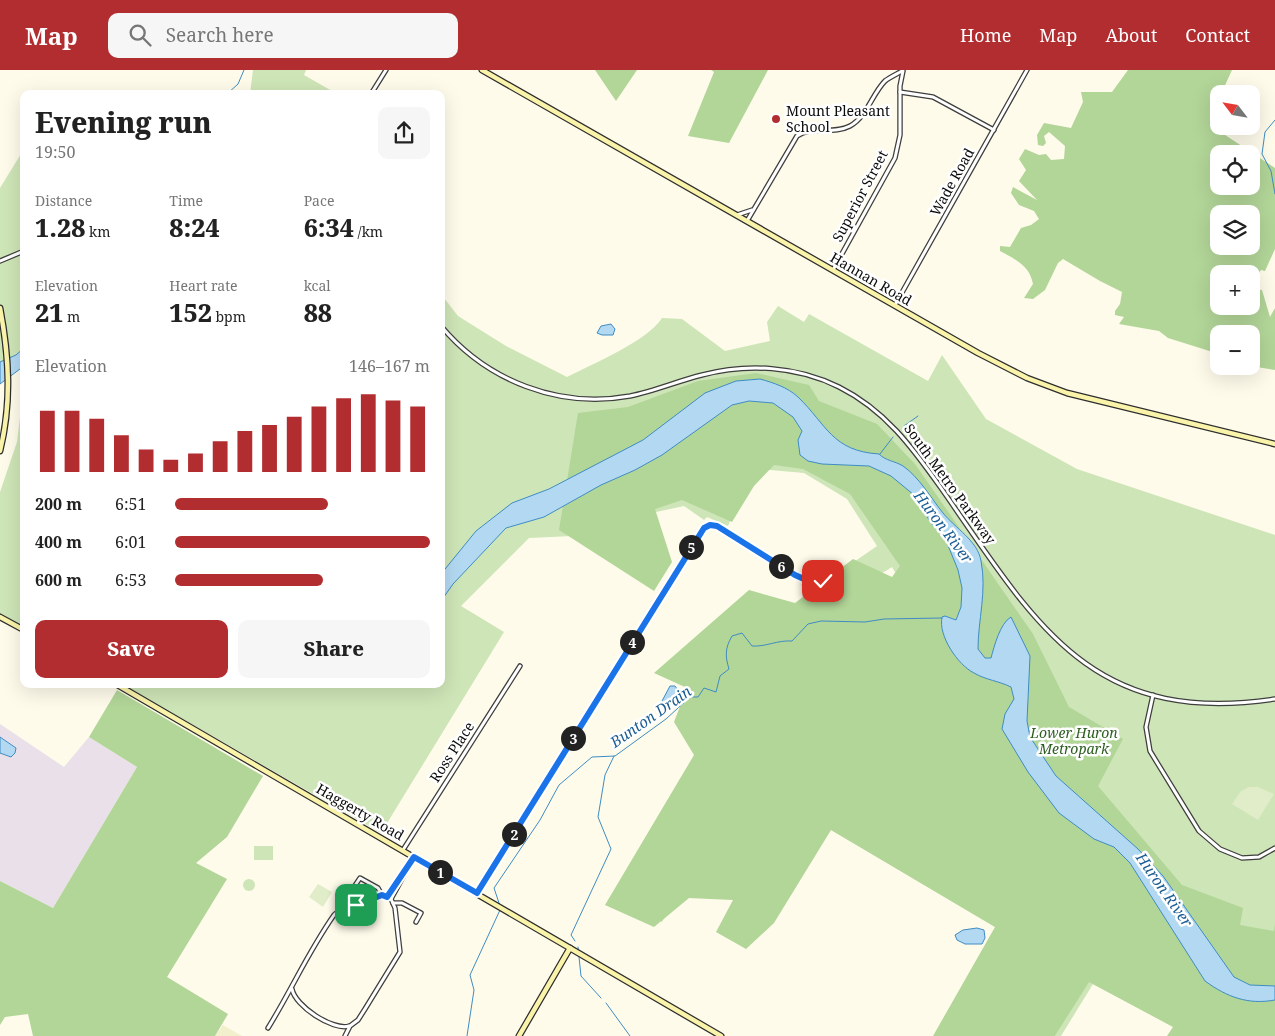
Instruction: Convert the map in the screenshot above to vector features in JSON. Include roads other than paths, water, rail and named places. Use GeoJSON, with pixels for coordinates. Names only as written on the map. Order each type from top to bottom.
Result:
{"type":"FeatureCollection","features":[{"type":"Feature","properties":{"kind":"street"},"geometry":{"type":"LineString","coordinates":[[374,90],[386,70]]}},
{"type":"Feature","properties":{"kind":"street","name":"Hannan Road"},"geometry":{"type":"LineString","coordinates":[[482,70],[992,360],[1047,386],[1082,397],[1275,444]]}},
{"type":"Feature","properties":{"kind":"street","name":"Wade Road"},"geometry":{"type":"LineString","coordinates":[[896,305],[1027,70]]}},
{"type":"Feature","properties":{"kind":"street"},"geometry":{"type":"LineString","coordinates":[[747,221],[797,136],[814,130],[843,129],[854,124],[886,80],[903,71]]}},
{"type":"Feature","properties":{"kind":"street","name":"Superior Street"},"geometry":{"type":"LineString","coordinates":[[833,270],[895,158],[900,135],[900,92],[903,71]]}},
{"type":"Feature","properties":{"kind":"street"},"geometry":{"type":"LineString","coordinates":[[900,92],[933,97],[994,130]]}},
{"type":"Feature","properties":{"kind":"street"},"geometry":{"type":"LineString","coordinates":[[736,215],[752,210]]}},
{"type":"Feature","properties":{"kind":"street"},"geometry":{"type":"LineString","coordinates":[[0,261],[20,253]]}},
{"type":"Feature","properties":{"kind":"street"},"geometry":{"type":"LineString","coordinates":[[0,308],[7,346],[9,389],[0,450]]}},
{"type":"Feature","properties":{"kind":"street","name":"South Metro Parkway"},"geometry":{"type":"LineString","coordinates":[[445,330],[467,352],[495,373],[528,388],[561,396],[591,399],[617,398],[642,393],[702,374],[742,368],[792,371],[838,387],[870,406],[906,439],[1021,602],[1051,636],[1076,657],[1105,676],[1153,695],[1215,705],[1275,699]]}},
{"type":"Feature","properties":{"kind":"street"},"geometry":{"type":"LineString","coordinates":[[477,893],[704,528],[710,525],[717,526],[824,592],[830,592],[832,587],[829,582],[804,579]]}},
{"type":"Feature","properties":{"kind":"street"},"geometry":{"type":"LineString","coordinates":[[0,617],[20,628]]}},
{"type":"Feature","properties":{"kind":"street","name":"Ross Place"},"geometry":{"type":"LineString","coordinates":[[403,850],[520,666]]}},
{"type":"Feature","properties":{"kind":"street","name":"Haggerty Road"},"geometry":{"type":"LineString","coordinates":[[123,688],[721,1036]]}},
{"type":"Feature","properties":{"kind":"street"},"geometry":{"type":"LineString","coordinates":[[1153,695],[1146,727],[1150,750],[1200,831],[1220,849],[1242,858],[1255,858],[1275,848]]}},
{"type":"Feature","properties":{"kind":"street"},"geometry":{"type":"LineString","coordinates":[[387,897],[414,857]]}},
{"type":"Feature","properties":{"kind":"street"},"geometry":{"type":"LineString","coordinates":[[345,1036],[350,1026],[358,1020],[400,952],[392,901],[402,876]]}},
{"type":"Feature","properties":{"kind":"street"},"geometry":{"type":"LineString","coordinates":[[354,887],[360,878],[378,888],[382,895],[392,901],[406,904],[421,913],[416,922]]}},
{"type":"Feature","properties":{"kind":"street"},"geometry":{"type":"LineString","coordinates":[[268,1028],[292,989],[297,974],[334,915],[341,909],[382,895]]}},
{"type":"Feature","properties":{"kind":"street"},"geometry":{"type":"LineString","coordinates":[[519,1036],[570,948]]}},
{"type":"Feature","properties":{"kind":"street"},"geometry":{"type":"LineString","coordinates":[[292,989],[299,1004],[335,1026],[350,1026]]}},
{"type":"Feature","properties":{"kind":"water"},"geometry":{"type":"Polygon","coordinates":[[[611,324],[615,329],[613,335],[597,333],[601,326],[611,324]]]}},
{"type":"Feature","properties":{"kind":"water"},"geometry":{"type":"Polygon","coordinates":[[[20,352],[20,369],[0,384],[0,362],[20,352]]]}},
{"type":"Feature","properties":{"kind":"water","name":"Huron River"},"geometry":{"type":"Polygon","coordinates":[[[760,379],[780,386],[798,397],[840,442],[863,452],[879,454],[903,466],[920,482],[948,519],[971,541],[979,554],[983,572],[983,594],[978,649],[985,658],[991,658],[1001,630],[1011,617],[1030,656],[1027,721],[1030,737],[1056,776],[1138,849],[1163,876],[1234,977],[1250,985],[1275,986],[1275,1000],[1256,1001],[1238,998],[1221,991],[1205,981],[1130,863],[1114,847],[1094,839],[1059,813],[1028,772],[1002,729],[1005,714],[1014,699],[1011,687],[983,677],[968,669],[956,657],[946,641],[943,633],[942,617],[945,616],[956,620],[961,607],[962,588],[958,570],[945,538],[931,523],[914,495],[891,476],[869,466],[822,464],[808,461],[800,455],[798,440],[802,431],[793,417],[773,403],[749,401],[732,405],[662,455],[635,470],[601,485],[544,517],[506,528],[453,584],[445,595],[445,569],[476,531],[512,503],[549,489],[643,440],[705,393],[736,381],[760,379]]]}},
{"type":"Feature","properties":{"kind":"water"},"geometry":{"type":"Polygon","coordinates":[[[670,686],[675,686],[680,693],[670,706],[667,707],[662,701],[670,686]]]}},
{"type":"Feature","properties":{"kind":"water"},"geometry":{"type":"Polygon","coordinates":[[[0,737],[16,748],[15,753],[11,757],[0,753],[0,737]]]}},
{"type":"Feature","properties":{"kind":"water"},"geometry":{"type":"Polygon","coordinates":[[[977,928],[984,930],[985,938],[982,944],[965,944],[957,940],[955,935],[963,930],[977,928]]]}},
{"type":"Feature","properties":{"kind":"waterway"},"geometry":{"type":"LineString","coordinates":[[231,90],[238,84],[244,70]]}},
{"type":"Feature","properties":{"kind":"waterway"},"geometry":{"type":"LineString","coordinates":[[1275,120],[1265,132],[1262,154],[1271,171],[1275,194]]}},
{"type":"Feature","properties":{"kind":"waterway"},"geometry":{"type":"LineString","coordinates":[[904,426],[918,416]]}},
{"type":"Feature","properties":{"kind":"waterway"},"geometry":{"type":"LineString","coordinates":[[880,454],[893,437]]}},
{"type":"Feature","properties":{"kind":"waterway","name":"Bunton Drain"},"geometry":{"type":"LineString","coordinates":[[500,906],[494,888],[540,820],[559,785],[592,757],[615,756],[666,719],[690,697],[698,697],[704,688],[716,692],[720,676],[729,669],[726,652],[732,636],[742,633],[752,646],[762,646],[792,641],[808,624],[821,621],[865,622],[884,619],[942,618]]}},
{"type":"Feature","properties":{"kind":"waterway"},"geometry":{"type":"LineString","coordinates":[[575,941],[571,935],[611,849],[598,817],[605,775],[614,756]]}},
{"type":"Feature","properties":{"kind":"waterway","name":"Bunton Drain"},"geometry":{"type":"LineString","coordinates":[[467,1036],[474,990],[470,975],[500,910]]}},
{"type":"Feature","properties":{"kind":"waterway"},"geometry":{"type":"LineString","coordinates":[[578,947],[579,953]]}},
{"type":"Feature","properties":{"kind":"waterway"},"geometry":{"type":"LineString","coordinates":[[579,957],[581,976],[601,998]]}},
{"type":"Feature","properties":{"kind":"waterway"},"geometry":{"type":"LineString","coordinates":[[606,1003],[630,1036]]}},
{"type":"Feature","properties":{"kind":"place","name":"Mount Pleasant School"},"geometry":{"type":"Point","coordinates":[776,119]}},
{"type":"Feature","properties":{"kind":"park label","name":"Lower Huron Metropark"},"geometry":{"type":"Point","coordinates":[1074,742]}}]}
